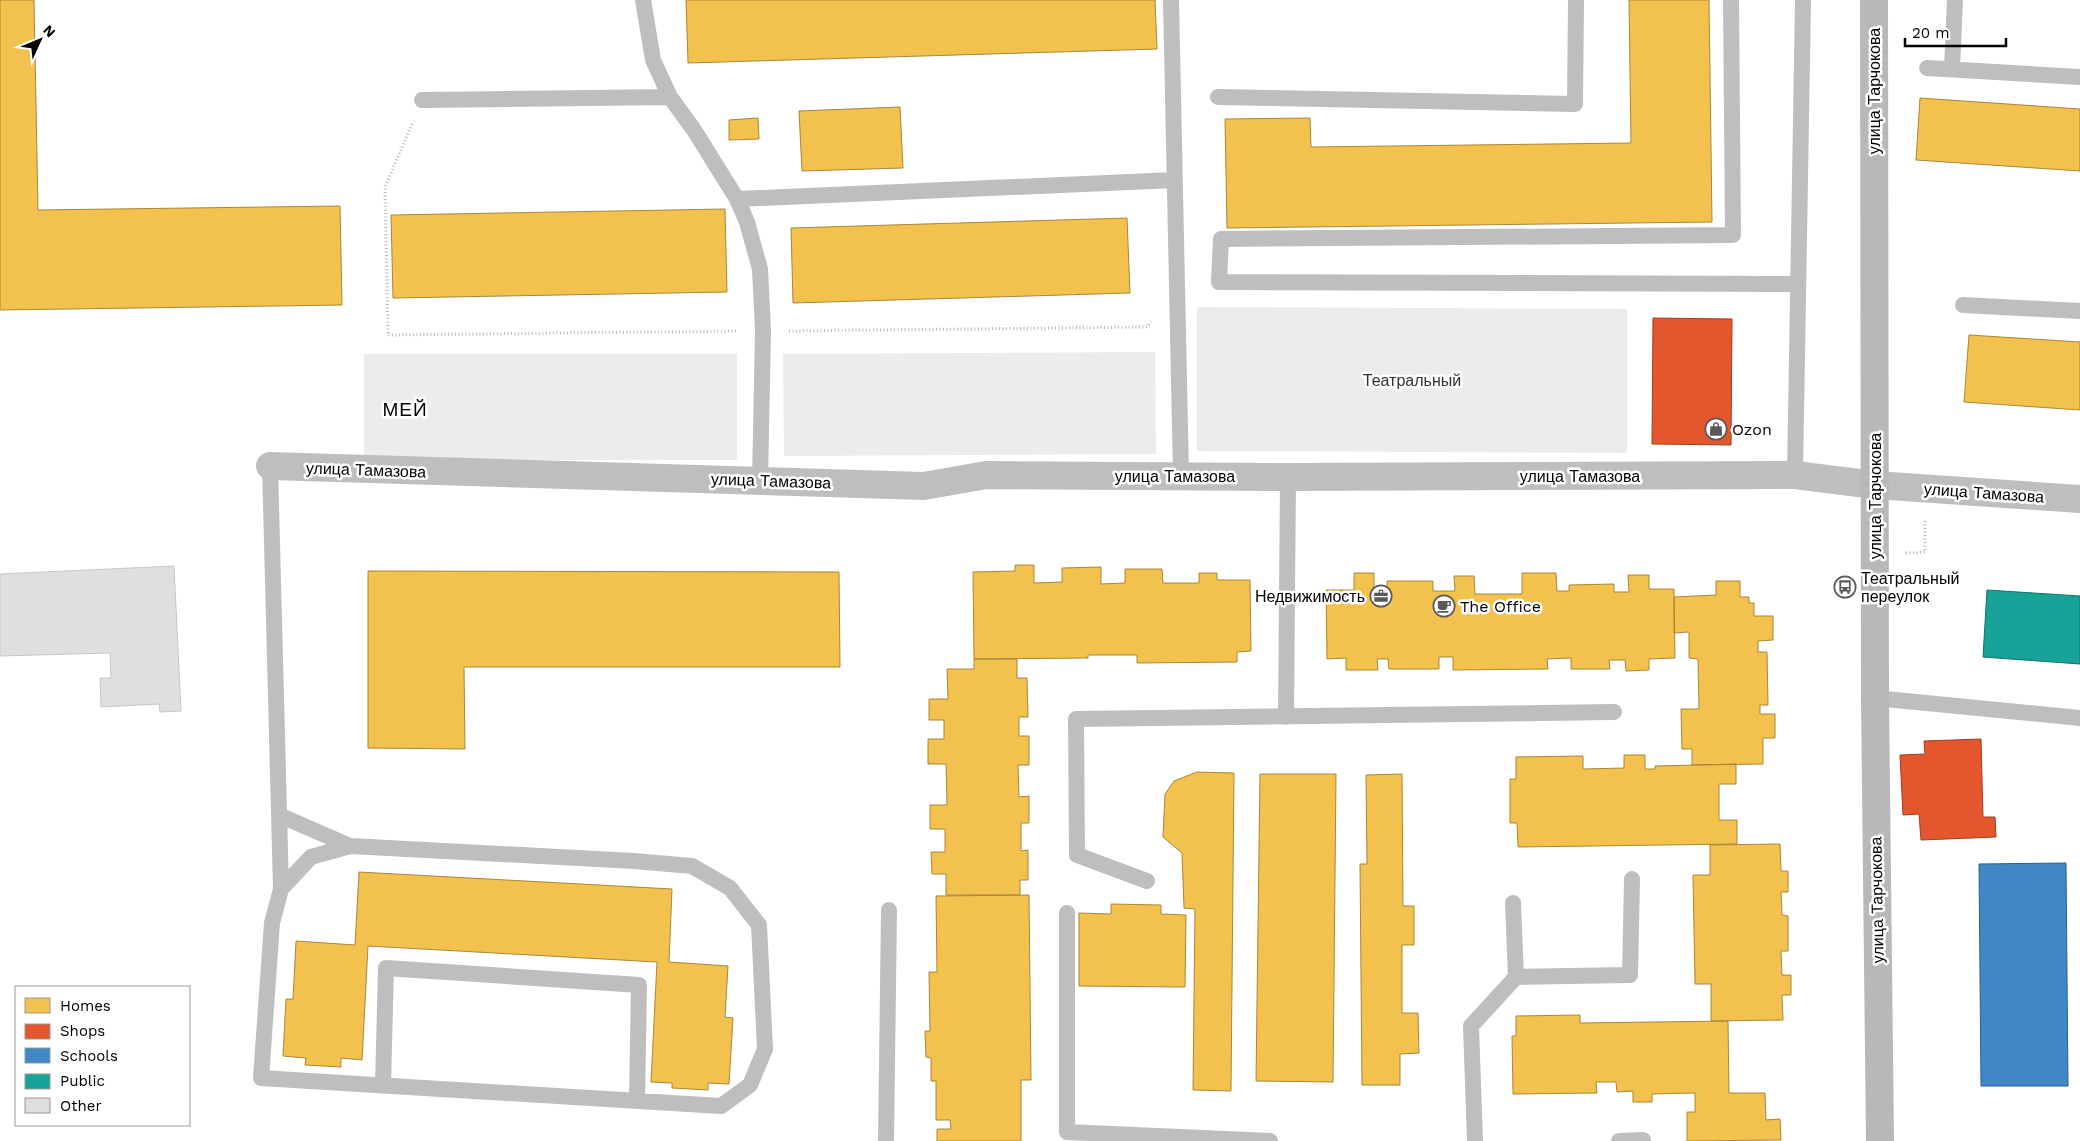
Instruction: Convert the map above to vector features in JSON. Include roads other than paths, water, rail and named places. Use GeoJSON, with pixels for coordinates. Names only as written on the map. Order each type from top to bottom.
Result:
{"type":"FeatureCollection","features":[{"type":"Feature","properties":{"kind":"street","name":"улица Тарчокова"},"geometry":{"type":"LineString","coordinates":[[1874,0],[1875,698],[1880,1141]]}},
{"type":"Feature","properties":{"kind":"street","name":"улица Тамазова"},"geometry":{"type":"LineString","coordinates":[[270,466],[397,472],[924,486],[986,475],[1288,477],[1795,476],[1875,485],[2080,499]]}},
{"type":"Feature","properties":{"kind":"lane"},"geometry":{"type":"LineString","coordinates":[[643,0],[653,60],[670,97],[694,130],[737,199],[747,222],[760,269],[763,331],[760,481]]}},
{"type":"Feature","properties":{"kind":"lane"},"geometry":{"type":"LineString","coordinates":[[1171,0],[1181,476]]}},
{"type":"Feature","properties":{"kind":"lane"},"geometry":{"type":"LineString","coordinates":[[1218,97],[1575,104],[1576,0]]}},
{"type":"Feature","properties":{"kind":"lane"},"geometry":{"type":"LineString","coordinates":[[1731,0],[1733,235],[1221,238],[1219,282],[1798,284]]}},
{"type":"Feature","properties":{"kind":"lane"},"geometry":{"type":"LineString","coordinates":[[1795,476],[1803,0]]}},
{"type":"Feature","properties":{"kind":"lane"},"geometry":{"type":"LineString","coordinates":[[1952,69],[1955,0]]}},
{"type":"Feature","properties":{"kind":"lane"},"geometry":{"type":"LineString","coordinates":[[1927,68],[2080,77]]}},
{"type":"Feature","properties":{"kind":"lane"},"geometry":{"type":"LineString","coordinates":[[422,100],[670,97]]}},
{"type":"Feature","properties":{"kind":"lane"},"geometry":{"type":"LineString","coordinates":[[737,199],[1175,180]]}},
{"type":"Feature","properties":{"kind":"lane"},"geometry":{"type":"LineString","coordinates":[[1963,305],[2080,312]]}},
{"type":"Feature","properties":{"kind":"lane"},"geometry":{"type":"LineString","coordinates":[[270,466],[281,889],[272,923],[261,1078],[721,1106],[750,1086],[765,1049],[759,925],[730,888],[692,866],[634,861],[350,846],[311,857],[281,889]]}},
{"type":"Feature","properties":{"kind":"lane"},"geometry":{"type":"LineString","coordinates":[[1286,717],[1288,477]]}},
{"type":"Feature","properties":{"kind":"lane"},"geometry":{"type":"LineString","coordinates":[[1875,698],[2080,718]]}},
{"type":"Feature","properties":{"kind":"lane"},"geometry":{"type":"LineString","coordinates":[[1146,881],[1077,854],[1076,719],[1614,712]]}},
{"type":"Feature","properties":{"kind":"lane"},"geometry":{"type":"LineString","coordinates":[[279,815],[350,846]]}},
{"type":"Feature","properties":{"kind":"lane"},"geometry":{"type":"LineString","coordinates":[[1516,977],[1630,975],[1632,879]]}},
{"type":"Feature","properties":{"kind":"lane"},"geometry":{"type":"LineString","coordinates":[[1475,1141],[1471,1026],[1516,977],[1513,903]]}},
{"type":"Feature","properties":{"kind":"lane"},"geometry":{"type":"LineString","coordinates":[[886,1141],[889,910]]}},
{"type":"Feature","properties":{"kind":"lane"},"geometry":{"type":"LineString","coordinates":[[1067,913],[1066,1136],[1270,1141]]}},
{"type":"Feature","properties":{"kind":"lane"},"geometry":{"type":"LineString","coordinates":[[383,1085],[386,968],[639,985],[637,1101]]}},
{"type":"Feature","properties":{"kind":"lane"},"geometry":{"type":"LineString","coordinates":[[1619,1141],[1643,1140]]}},
{"type":"Feature","properties":{"kind":"place","name":"Ozon"},"geometry":{"type":"Point","coordinates":[1716,429]}},
{"type":"Feature","properties":{"kind":"place","name":"Театральный переулок"},"geometry":{"type":"Point","coordinates":[1845,587]}},
{"type":"Feature","properties":{"kind":"place","name":"Недвижимость"},"geometry":{"type":"Point","coordinates":[1381,596]}},
{"type":"Feature","properties":{"kind":"place","name":"The Office"},"geometry":{"type":"Point","coordinates":[1444,606]}},
{"type":"Feature","properties":{"kind":"district","name":"МЕЙ"},"geometry":{"type":"Point","coordinates":[405,409]}},
{"type":"Feature","properties":{"kind":"park label","name":"Театральный"},"geometry":{"type":"Point","coordinates":[1412,380]}}]}
